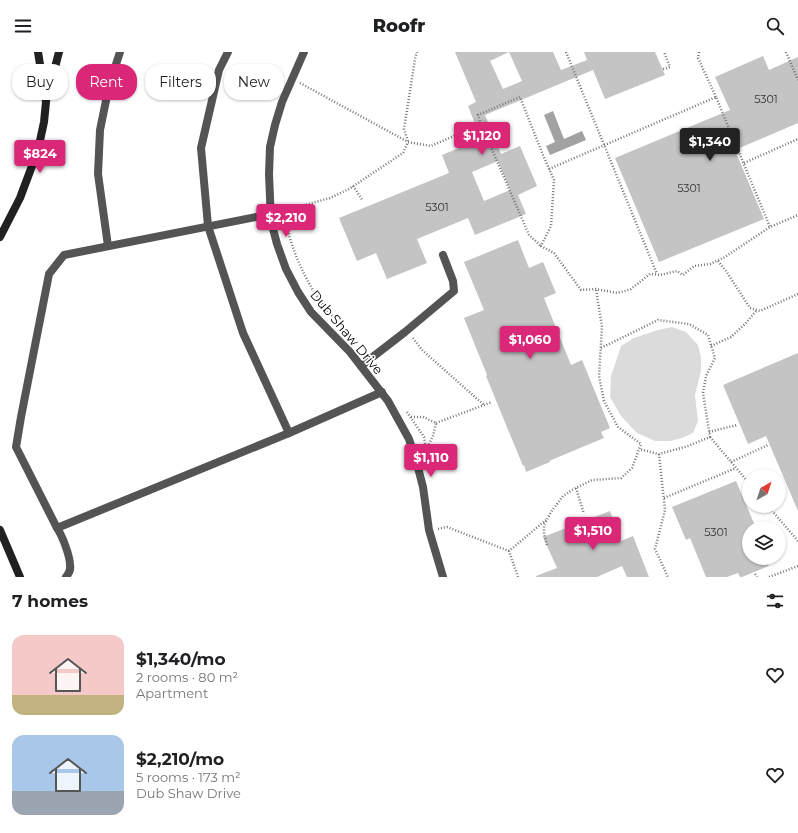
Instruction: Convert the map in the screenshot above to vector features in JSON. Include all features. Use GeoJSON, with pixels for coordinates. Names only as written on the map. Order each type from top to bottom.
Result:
{"type":"FeatureCollection","features":[{"type":"Feature","properties":{"kind":"main road"},"geometry":{"type":"LineString","coordinates":[[38,52],[46,102]]}},
{"type":"Feature","properties":{"kind":"main road"},"geometry":{"type":"LineString","coordinates":[[0,237],[20,198],[38,150],[44,122],[46,102],[59,52]]}},
{"type":"Feature","properties":{"kind":"main road"},"geometry":{"type":"LineString","coordinates":[[0,530],[20,577]]}},
{"type":"Feature","properties":{"kind":"street"},"geometry":{"type":"LineString","coordinates":[[108,246],[98,174],[100,130],[110,86],[120,52]]}},
{"type":"Feature","properties":{"kind":"street"},"geometry":{"type":"LineString","coordinates":[[228,52],[219,70],[201,148],[208,226],[243,333],[289,433]]}},
{"type":"Feature","properties":{"kind":"street","name":"Dub Shaw Drive"},"geometry":{"type":"LineString","coordinates":[[304,52],[282,102],[274,125],[270,147],[270,214],[277,244],[286,269],[311,312],[350,352],[382,392],[409,439],[423,487],[429,530],[443,577]]}},
{"type":"Feature","properties":{"kind":"street"},"geometry":{"type":"LineString","coordinates":[[66,577],[70,570],[70,563],[62,535],[16,447],[49,274],[64,256],[270,214]]}},
{"type":"Feature","properties":{"kind":"street"},"geometry":{"type":"LineString","coordinates":[[360,366],[454,291],[453,281],[443,255]]}},
{"type":"Feature","properties":{"kind":"street"},"geometry":{"type":"LineString","coordinates":[[57,528],[289,433],[382,392]]}},
{"type":"Feature","properties":{"kind":"path"},"geometry":{"type":"LineString","coordinates":[[270,214],[330,198],[403,154],[408,142],[404,129],[417,52]]}},
{"type":"Feature","properties":{"kind":"path"},"geometry":{"type":"LineString","coordinates":[[566,52],[657,274]]}},
{"type":"Feature","properties":{"kind":"path"},"geometry":{"type":"LineString","coordinates":[[663,69],[670,67],[664,52]]}},
{"type":"Feature","properties":{"kind":"path"},"geometry":{"type":"LineString","coordinates":[[699,52],[698,58],[744,162],[770,227]]}},
{"type":"Feature","properties":{"kind":"path"},"geometry":{"type":"LineString","coordinates":[[786,52],[798,80]]}},
{"type":"Feature","properties":{"kind":"path"},"geometry":{"type":"LineString","coordinates":[[297,89],[300,83],[408,142],[431,146],[481,124]]}},
{"type":"Feature","properties":{"kind":"path"},"geometry":{"type":"LineString","coordinates":[[541,246],[551,226],[554,180],[520,97],[478,115],[529,235],[541,246],[554,253],[582,290],[596,289],[617,293],[631,289],[650,274],[660,275],[677,271],[683,275],[694,266],[710,264],[718,261],[770,227],[798,216]]}},
{"type":"Feature","properties":{"kind":"path"},"geometry":{"type":"LineString","coordinates":[[550,169],[716,97]]}},
{"type":"Feature","properties":{"kind":"path"},"geometry":{"type":"LineString","coordinates":[[744,162],[798,139]]}},
{"type":"Feature","properties":{"kind":"path"},"geometry":{"type":"LineString","coordinates":[[352,186],[363,201]]}},
{"type":"Feature","properties":{"kind":"path"},"geometry":{"type":"LineString","coordinates":[[281,204],[287,231],[294,252],[306,277],[327,310],[357,343]]}},
{"type":"Feature","properties":{"kind":"path"},"geometry":{"type":"LineString","coordinates":[[718,261],[750,308],[760,311],[798,294]]}},
{"type":"Feature","properties":{"kind":"path"},"geometry":{"type":"LineString","coordinates":[[547,545],[544,534],[544,525],[551,512],[563,496],[592,480],[621,478],[632,468],[641,444],[618,427],[604,401],[599,376],[602,327],[596,289]]}},
{"type":"Feature","properties":{"kind":"path"},"geometry":{"type":"LineString","coordinates":[[711,346],[731,337],[757,310]]}},
{"type":"Feature","properties":{"kind":"path"},"geometry":{"type":"LineString","coordinates":[[600,348],[658,320],[689,324],[708,335],[714,358],[706,376],[703,393],[710,437],[742,475]]}},
{"type":"Feature","properties":{"kind":"path"},"geometry":{"type":"LineString","coordinates":[[407,330],[422,350],[484,405]]}},
{"type":"Feature","properties":{"kind":"path"},"geometry":{"type":"LineString","coordinates":[[410,417],[422,417],[436,423],[492,402]]}},
{"type":"Feature","properties":{"kind":"path"},"geometry":{"type":"LineString","coordinates":[[404,407],[424,437],[429,465]]}},
{"type":"Feature","properties":{"kind":"path"},"geometry":{"type":"LineString","coordinates":[[426,449],[433,436],[436,423]]}},
{"type":"Feature","properties":{"kind":"path"},"geometry":{"type":"LineString","coordinates":[[709,432],[737,425]]}},
{"type":"Feature","properties":{"kind":"path"},"geometry":{"type":"LineString","coordinates":[[639,449],[660,454],[688,446],[710,437]]}},
{"type":"Feature","properties":{"kind":"path"},"geometry":{"type":"LineString","coordinates":[[731,462],[768,445]]}},
{"type":"Feature","properties":{"kind":"path"},"geometry":{"type":"LineString","coordinates":[[660,454],[665,510],[655,548],[668,577]]}},
{"type":"Feature","properties":{"kind":"path"},"geometry":{"type":"LineString","coordinates":[[664,498],[736,468]]}},
{"type":"Feature","properties":{"kind":"path"},"geometry":{"type":"LineString","coordinates":[[576,488],[584,514]]}},
{"type":"Feature","properties":{"kind":"path"},"geometry":{"type":"LineString","coordinates":[[774,513],[798,541]]}},
{"type":"Feature","properties":{"kind":"path"},"geometry":{"type":"LineString","coordinates":[[509,551],[547,519]]}},
{"type":"Feature","properties":{"kind":"path"},"geometry":{"type":"LineString","coordinates":[[429,530],[447,527],[509,551],[518,577]]}},
{"type":"Feature","properties":{"kind":"path"},"geometry":{"type":"LineString","coordinates":[[439,529],[441,536]]}},
{"type":"Feature","properties":{"kind":"path"},"geometry":{"type":"LineString","coordinates":[[769,577],[798,566]]}},
{"type":"Feature","properties":{"kind":"shaded area"},"geometry":{"type":"Polygon","coordinates":[[[553,111],[564,139],[582,131],[586,140],[550,155],[546,146],[555,142],[544,115],[553,111]]]}},
{"type":"Feature","properties":{"kind":"shaded area"},"geometry":{"type":"Polygon","coordinates":[[[672,327],[686,332],[698,345],[701,357],[701,371],[695,395],[698,421],[693,433],[670,441],[655,441],[637,433],[621,416],[610,397],[611,376],[621,346],[634,338],[672,327]]]}},
{"type":"Feature","properties":{"kind":"building"},"geometry":{"type":"Polygon","coordinates":[[[455,52],[509,52],[553,52],[561,70],[587,60],[584,52],[655,52],[665,75],[605,99],[593,70],[485,115],[501,154],[520,146],[537,186],[518,195],[526,214],[475,235],[468,218],[417,239],[427,263],[387,279],[376,253],[357,261],[339,218],[449,173],[442,155],[481,139],[468,106],[476,102],[455,52]],[[509,52],[490,61],[503,89],[522,81],[509,52]],[[498,161],[472,172],[484,201],[510,190],[498,161]]]}},
{"type":"Feature","properties":{"kind":"building"},"geometry":{"type":"Polygon","coordinates":[[[763,56],[769,70],[798,57],[798,123],[735,150],[764,219],[659,262],[615,158],[730,110],[715,77],[763,56]]]}},
{"type":"Feature","properties":{"kind":"building"},"geometry":{"type":"Polygon","coordinates":[[[518,240],[529,268],[543,262],[556,293],[544,298],[571,365],[582,360],[610,428],[601,432],[604,438],[526,472],[486,376],[487,375],[464,318],[484,310],[464,262],[518,240]]]}},
{"type":"Feature","properties":{"kind":"building"},"geometry":{"type":"Polygon","coordinates":[[[798,353],[798,511],[786,483],[786,469],[780,469],[766,436],[748,444],[723,385],[798,353]]]}},
{"type":"Feature","properties":{"kind":"building"},"geometry":{"type":"Polygon","coordinates":[[[736,481],[742,495],[742,513],[750,513],[753,521],[742,521],[742,565],[769,566],[742,577],[740,577],[738,573],[727,577],[706,577],[690,538],[686,540],[672,507],[736,481]]]}},
{"type":"Feature","properties":{"kind":"building"},"geometry":{"type":"Polygon","coordinates":[[[610,511],[621,541],[633,536],[649,577],[627,577],[622,566],[597,577],[536,577],[557,568],[543,537],[610,511]]]}}]}
